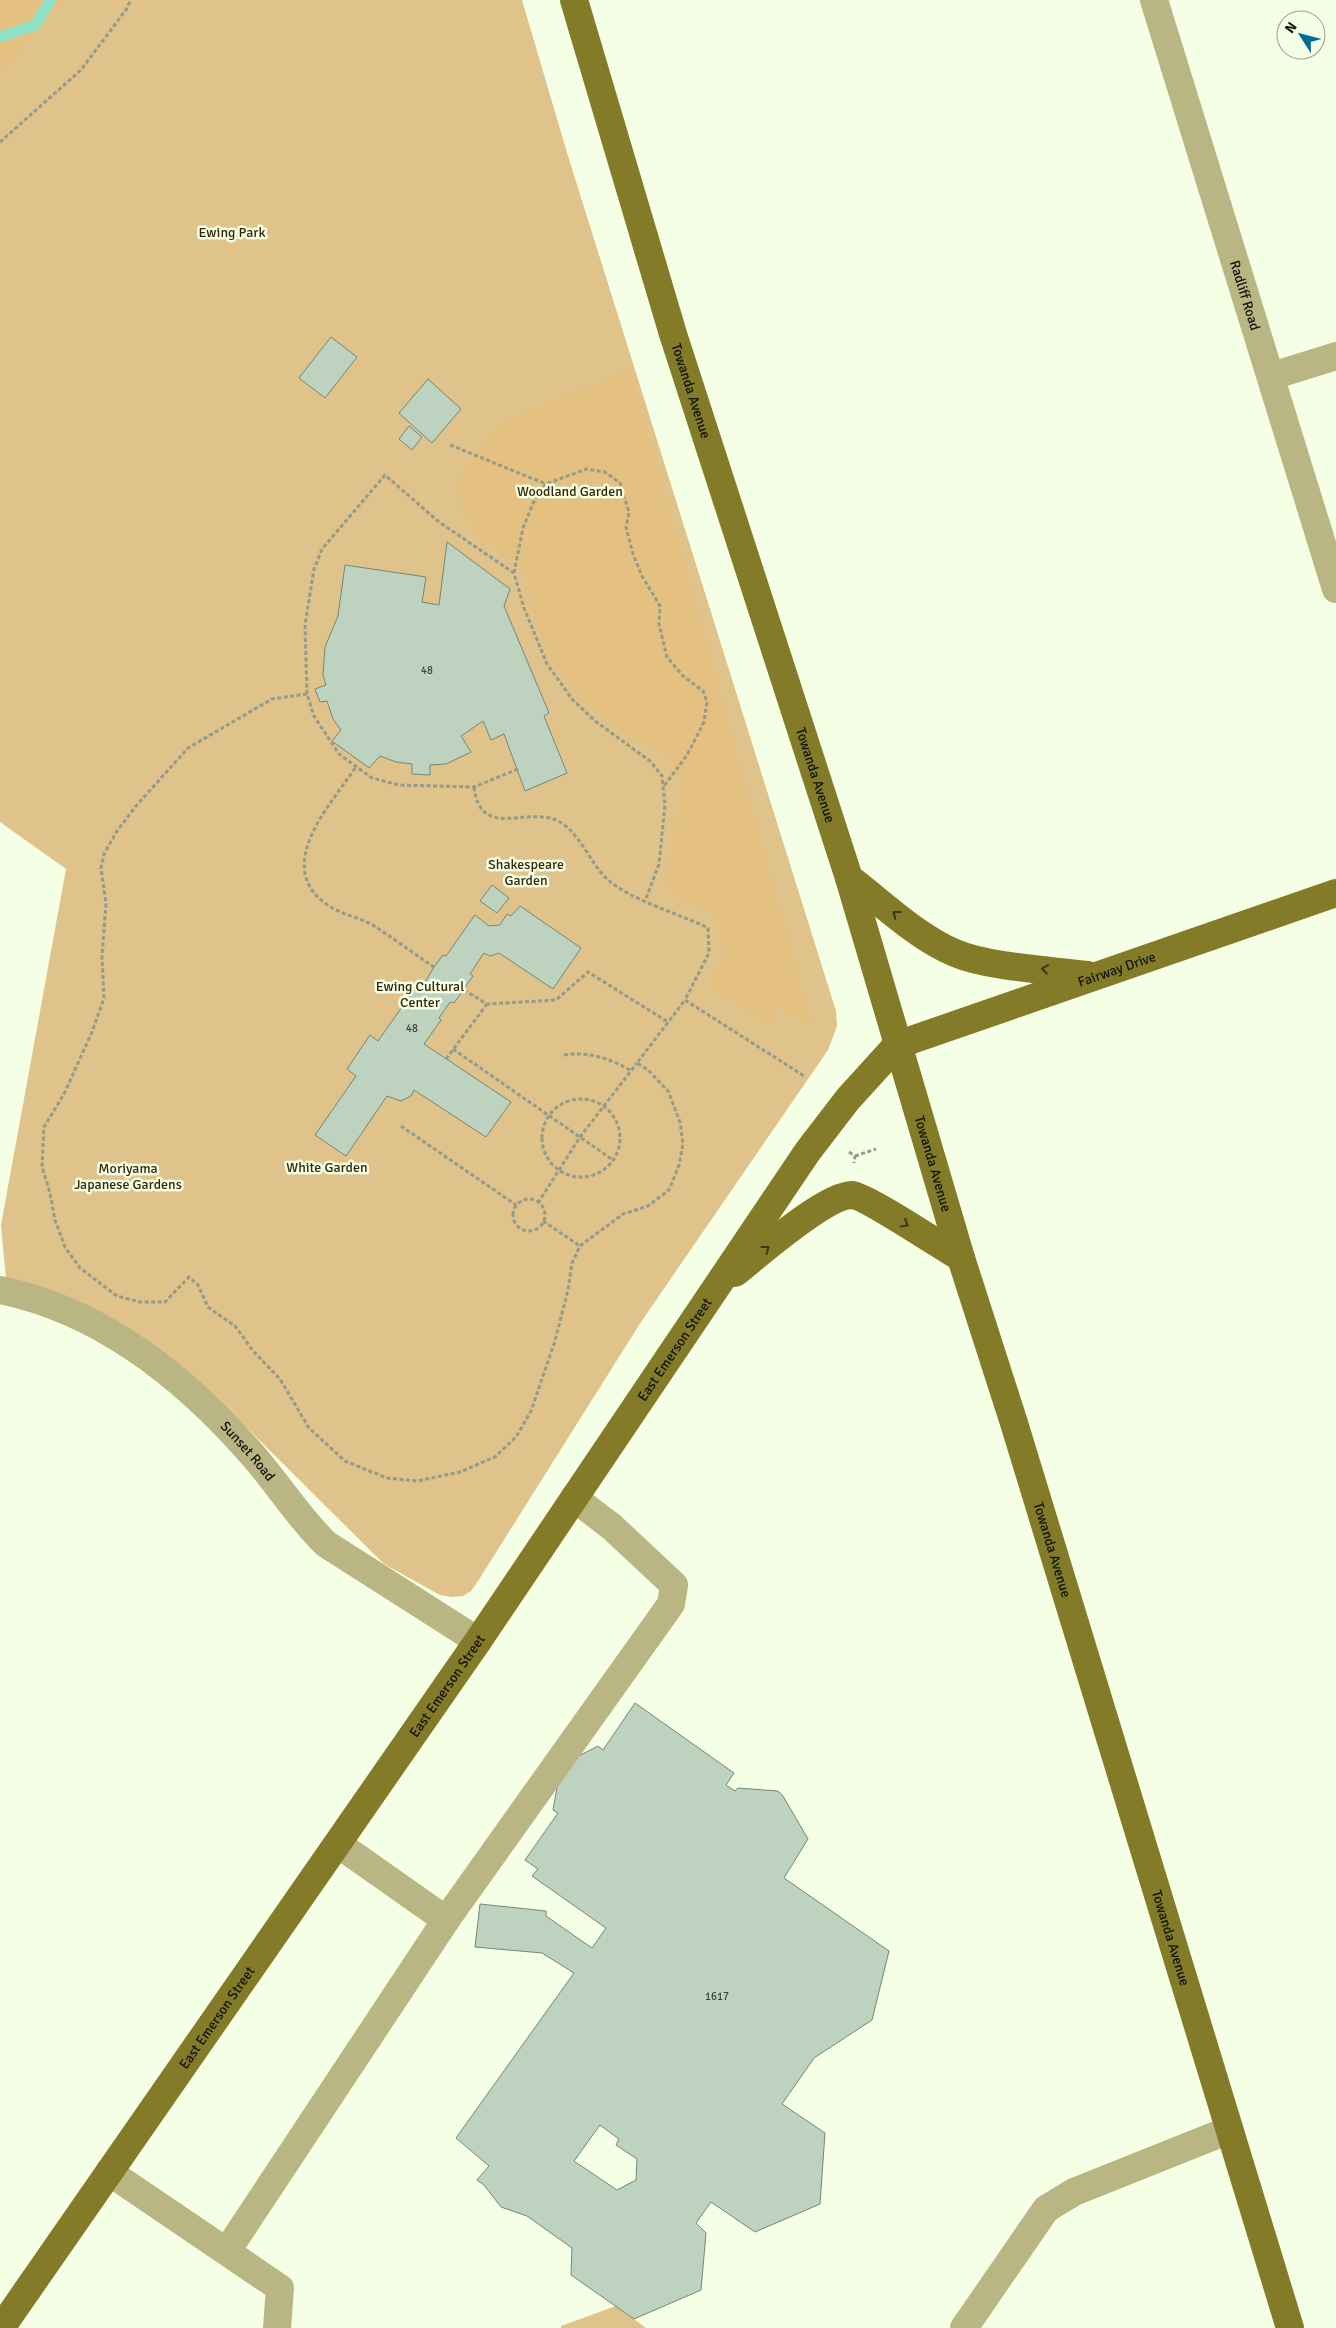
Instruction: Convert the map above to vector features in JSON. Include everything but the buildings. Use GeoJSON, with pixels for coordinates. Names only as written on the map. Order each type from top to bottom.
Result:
{"type":"FeatureCollection","features":[{"type":"Feature","properties":{"kind":"main road","name":"Towanda Avenue"},"geometry":{"type":"LineString","coordinates":[[574,0],[673,334],[849,878],[961,1258],[1014,1422],[1290,2328]]}},
{"type":"Feature","properties":{"kind":"main road"},"geometry":{"type":"LineString","coordinates":[[849,878],[922,934],[954,953],[979,960],[1093,976]]}},
{"type":"Feature","properties":{"kind":"main road","name":"Fairway Drive"},"geometry":{"type":"LineString","coordinates":[[897,1045],[1336,893]]}},
{"type":"Feature","properties":{"kind":"main road","name":"East Emerson Street"},"geometry":{"type":"LineString","coordinates":[[1,2328],[478,1640],[808,1151],[848,1099],[897,1045]]}},
{"type":"Feature","properties":{"kind":"main road"},"geometry":{"type":"LineString","coordinates":[[714,1290],[812,1213],[835,1199],[853,1195],[881,1209],[961,1258]]}},
{"type":"Feature","properties":{"kind":"street","name":"Radliff Road"},"geometry":{"type":"LineString","coordinates":[[1154,0],[1272,376],[1336,589]]}},
{"type":"Feature","properties":{"kind":"street"},"geometry":{"type":"LineString","coordinates":[[1272,376],[1336,356]]}},
{"type":"Feature","properties":{"kind":"street","name":"Sunset Road"},"geometry":{"type":"LineString","coordinates":[[0,1290],[54,1307],[91,1323],[159,1365],[227,1426],[257,1460],[311,1530],[326,1544],[478,1640]]}},
{"type":"Feature","properties":{"kind":"street"},"geometry":{"type":"LineString","coordinates":[[227,2250],[446,1920],[671,1604],[674,1585],[612,1527],[574,1498]]}},
{"type":"Feature","properties":{"kind":"street"},"geometry":{"type":"LineString","coordinates":[[338,1844],[446,1920]]}},
{"type":"Feature","properties":{"kind":"street"},"geometry":{"type":"LineString","coordinates":[[964,2328],[1046,2209],[1074,2192],[1229,2130]]}},
{"type":"Feature","properties":{"kind":"street"},"geometry":{"type":"LineString","coordinates":[[109,2172],[227,2250],[280,2288],[277,2328]]}},
{"type":"Feature","properties":{"kind":"path"},"geometry":{"type":"LineString","coordinates":[[0,142],[81,70],[128,7],[130,0]]}},
{"type":"Feature","properties":{"kind":"path"},"geometry":{"type":"LineString","coordinates":[[450,445],[546,484]]}},
{"type":"Feature","properties":{"kind":"path"},"geometry":{"type":"LineString","coordinates":[[645,901],[660,864],[665,805],[663,787],[662,776],[650,761],[595,721],[572,699],[547,664],[524,608],[514,573],[523,528],[535,499],[546,484],[586,469],[605,472],[620,483],[629,512],[626,527],[633,554],[642,576],[660,606],[659,624],[667,657],[683,676],[702,691],[707,702],[704,722],[687,755],[663,787]]}},
{"type":"Feature","properties":{"kind":"path"},"geometry":{"type":"LineString","coordinates":[[514,573],[439,522],[385,475],[322,549],[314,568],[305,625],[307,694],[314,716],[339,754],[355,768],[372,778],[399,785],[474,787],[518,769]]}},
{"type":"Feature","properties":{"kind":"path"},"geometry":{"type":"LineString","coordinates":[[307,694],[272,699],[188,748],[136,806],[117,831],[104,854],[101,868],[106,904],[102,956],[104,998],[92,1032],[64,1094],[44,1127],[42,1167],[50,1193],[55,1220],[65,1247],[80,1268],[117,1296],[140,1302],[165,1302],[189,1277],[198,1285],[208,1307],[235,1326],[253,1350],[280,1379],[309,1428],[345,1461],[388,1478],[417,1481],[460,1472],[495,1457],[516,1437],[531,1412],[547,1367],[568,1290],[572,1263],[580,1246],[623,1214],[648,1206],[669,1190],[679,1165],[683,1144],[680,1122],[668,1091],[648,1070],[637,1063]]}},
{"type":"Feature","properties":{"kind":"path"},"geometry":{"type":"LineString","coordinates":[[355,768],[323,814],[310,839],[304,863],[304,876],[314,892],[329,906],[372,925],[434,967]]}},
{"type":"Feature","properties":{"kind":"path"},"geometry":{"type":"LineString","coordinates":[[474,787],[475,799],[480,808],[496,819],[553,819],[568,828],[592,857],[604,876],[620,890],[708,928],[710,953],[685,1000],[580,1137],[538,1203]]}},
{"type":"Feature","properties":{"kind":"path"},"geometry":{"type":"LineString","coordinates":[[464,990],[487,1004],[556,1000],[588,972],[668,1022]]}},
{"type":"Feature","properties":{"kind":"path"},"geometry":{"type":"LineString","coordinates":[[685,1000],[804,1076]]}},
{"type":"Feature","properties":{"kind":"path"},"geometry":{"type":"LineString","coordinates":[[446,1059],[487,1004]]}},
{"type":"Feature","properties":{"kind":"path"},"geometry":{"type":"LineString","coordinates":[[453,1049],[613,1160]]}},
{"type":"Feature","properties":{"kind":"path"},"geometry":{"type":"LineString","coordinates":[[564,1055],[580,1054],[607,1058],[632,1070]]}},
{"type":"Feature","properties":{"kind":"path"},"geometry":{"type":"LineString","coordinates":[[584,1098],[604,1105],[614,1117],[621,1133],[620,1144],[613,1160],[602,1172],[591,1176],[569,1175],[558,1170],[542,1145],[544,1125],[548,1115],[564,1102],[574,1099],[584,1098]]}},
{"type":"Feature","properties":{"kind":"path"},"geometry":{"type":"LineString","coordinates":[[401,1126],[516,1206]]}},
{"type":"Feature","properties":{"kind":"path"},"geometry":{"type":"LineString","coordinates":[[842,1148],[855,1156]]}},
{"type":"Feature","properties":{"kind":"path"},"geometry":{"type":"LineString","coordinates":[[855,1156],[876,1149]]}},
{"type":"Feature","properties":{"kind":"path"},"geometry":{"type":"LineString","coordinates":[[854,1169],[855,1156]]}},
{"type":"Feature","properties":{"kind":"path"},"geometry":{"type":"LineString","coordinates":[[524,1200],[534,1200],[538,1203],[544,1211],[543,1221],[536,1229],[521,1229],[512,1216],[516,1206],[524,1200]]}},
{"type":"Feature","properties":{"kind":"path"},"geometry":{"type":"LineString","coordinates":[[543,1221],[580,1246]]}},
{"type":"Feature","properties":{"kind":"green space","name":"Ewing Cultural Center"},"geometry":{"type":"Polygon","coordinates":[[[0,0],[522,0],[568,156],[836,1011],[837,1026],[828,1050],[641,1322],[478,1581],[471,1591],[463,1596],[440,1595],[384,1564],[212,1393],[186,1372],[6,1279],[1,1225],[66,869],[0,822],[0,0]]]}},
{"type":"Feature","properties":{"kind":"green space"},"geometry":{"type":"Polygon","coordinates":[[[0,0],[63,0],[0,75],[0,0]]]}},
{"type":"Feature","properties":{"kind":"green space","name":"Woodland Garden"},"geometry":{"type":"Polygon","coordinates":[[[631,369],[813,1028],[777,1007],[771,1028],[708,986],[726,948],[714,911],[685,904],[666,885],[672,835],[684,788],[666,755],[632,737],[595,712],[552,660],[535,619],[529,578],[514,561],[477,534],[462,513],[459,475],[499,422],[631,369]]]}},
{"type":"Feature","properties":{"kind":"green space"},"geometry":{"type":"Polygon","coordinates":[[[616,2306],[646,2328],[561,2328],[561,2326],[616,2306]]]}},
{"type":"Feature","properties":{"kind":"waterway"},"geometry":{"type":"LineString","coordinates":[[0,37],[35,25],[51,0]]}},
{"type":"Feature","properties":{"kind":"park label","name":"Ewing Park"},"geometry":{"type":"Point","coordinates":[232,232]}},
{"type":"Feature","properties":{"kind":"park label","name":"Shakespeare Garden"},"geometry":{"type":"Point","coordinates":[526,872]}},
{"type":"Feature","properties":{"kind":"park label","name":"White Garden"},"geometry":{"type":"Point","coordinates":[327,1167]}},
{"type":"Feature","properties":{"kind":"park label","name":"Moriyama Japanese Gardens"},"geometry":{"type":"Point","coordinates":[128,1176]}}]}
